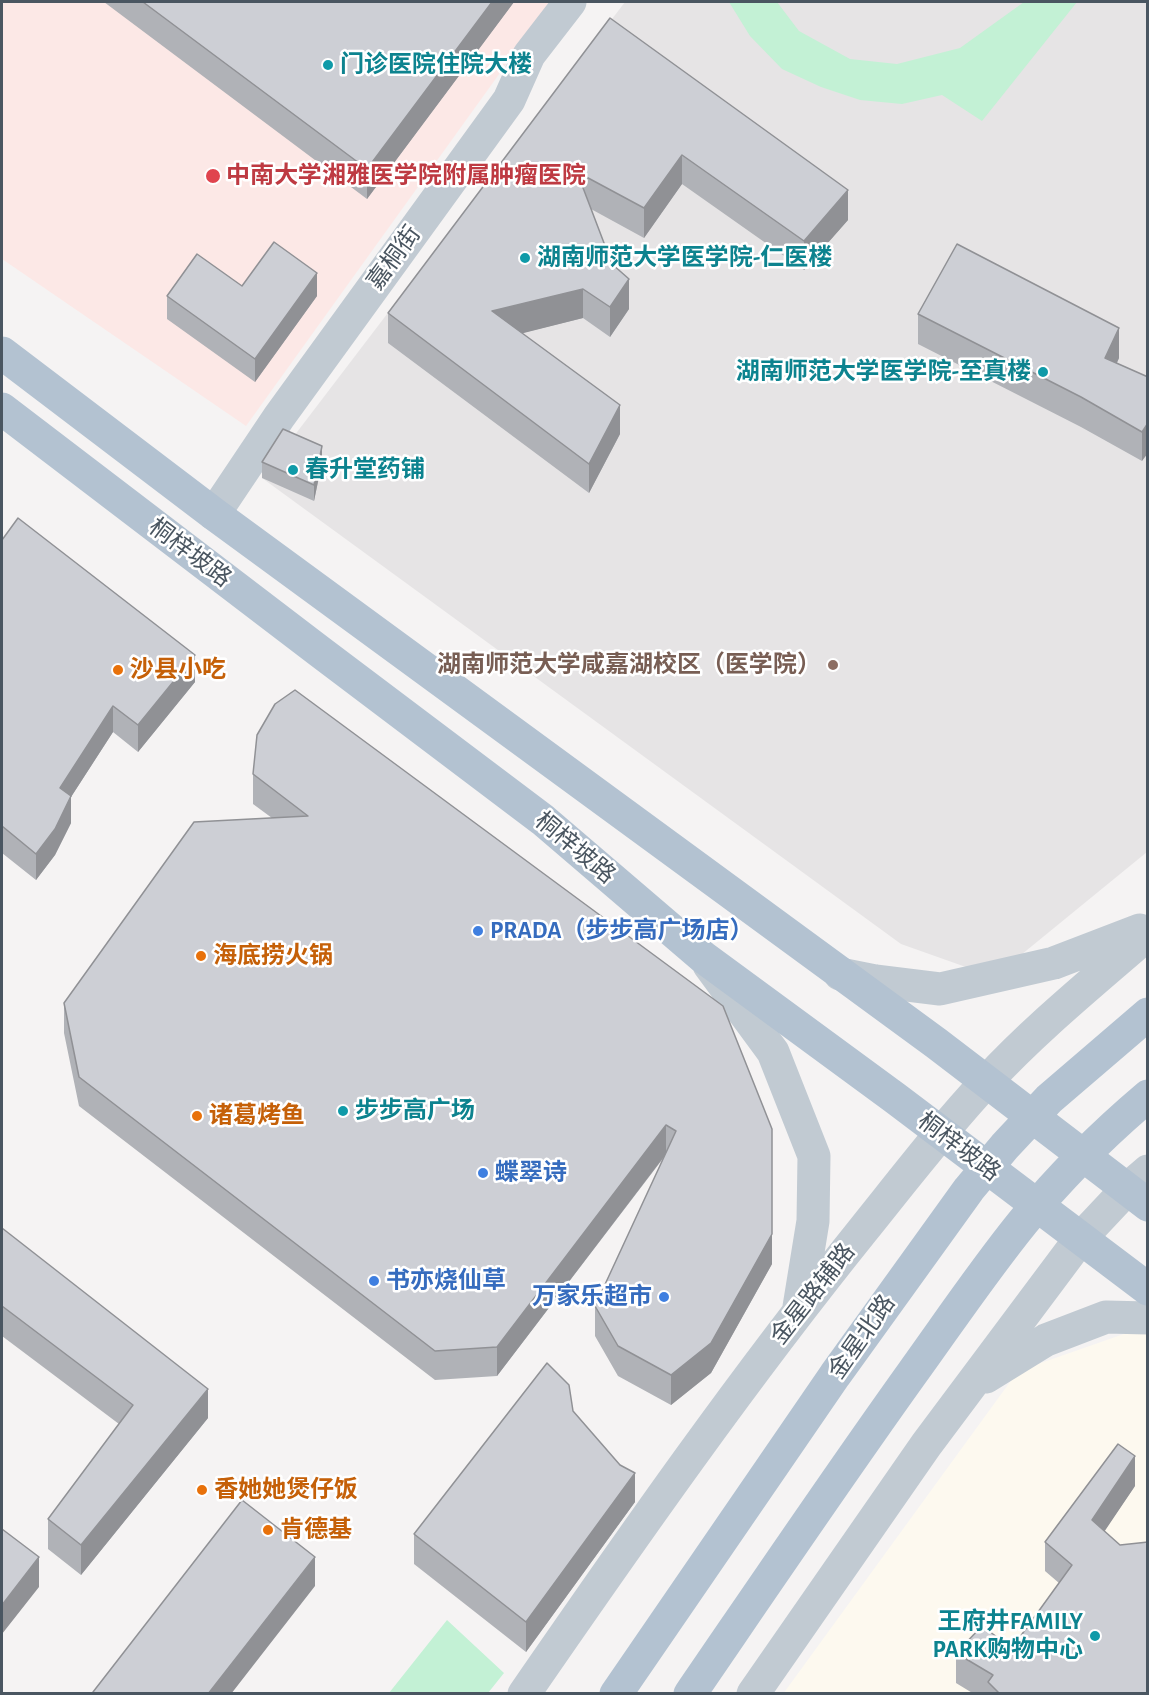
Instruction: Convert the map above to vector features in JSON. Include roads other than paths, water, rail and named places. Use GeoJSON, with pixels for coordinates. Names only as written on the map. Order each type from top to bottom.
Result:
{"type":"FeatureCollection","features":[{"type":"Feature","properties":{"kind":"main road","name":"桐梓坡路"},"geometry":{"type":"LineString","coordinates":[[2,353],[214,514],[840,974],[1083,1156],[1141,1188]]}},
{"type":"Feature","properties":{"kind":"main road","name":"桐梓坡路"},"geometry":{"type":"LineString","coordinates":[[2,409],[543,820],[703,957],[1148,1289]]}},
{"type":"Feature","properties":{"kind":"main road","name":"金星北路"},"geometry":{"type":"LineString","coordinates":[[616,1694],[835,1375],[940,1227],[986,1168],[1049,1099],[1148,1014]]}},
{"type":"Feature","properties":{"kind":"main road"},"geometry":{"type":"LineString","coordinates":[[690,1694],[855,1454],[990,1265],[1037,1206],[1083,1156],[1148,1096]]}},
{"type":"Feature","properties":{"kind":"street","name":"嘉桐街"},"geometry":{"type":"LineString","coordinates":[[214,514],[293,398],[509,100],[529,55],[570,2]]}},
{"type":"Feature","properties":{"kind":"street"},"geometry":{"type":"LineString","coordinates":[[840,974],[940,989],[1054,963],[1148,927]]}},
{"type":"Feature","properties":{"kind":"street","name":"金星路辅路"},"geometry":{"type":"LineString","coordinates":[[524,1694],[626,1546],[799,1310],[941,1133],[1019,1047],[1148,933]]}},
{"type":"Feature","properties":{"kind":"street"},"geometry":{"type":"LineString","coordinates":[[703,957],[773,1053],[814,1156],[813,1221],[799,1310]]}},
{"type":"Feature","properties":{"kind":"street"},"geometry":{"type":"LineString","coordinates":[[753,1694],[926,1445],[1080,1239],[1141,1188]]}},
{"type":"Feature","properties":{"kind":"street"},"geometry":{"type":"LineString","coordinates":[[969,1387],[1046,1340],[1106,1317],[1148,1318]]}},
{"type":"Feature","properties":{"kind":"place","name":"门诊医院住院大楼"},"geometry":{"type":"Point","coordinates":[328,65]}},
{"type":"Feature","properties":{"kind":"place","name":"中南大学湘雅医学院附属肿瘤医院"},"geometry":{"type":"Point","coordinates":[213,176]}},
{"type":"Feature","properties":{"kind":"place","name":"湖南师范大学医学院-仁医楼"},"geometry":{"type":"Point","coordinates":[525,258]}},
{"type":"Feature","properties":{"kind":"place","name":"湖南师范大学医学院-至真楼"},"geometry":{"type":"Point","coordinates":[1043,372]}},
{"type":"Feature","properties":{"kind":"place","name":"春升堂药铺"},"geometry":{"type":"Point","coordinates":[293,470]}},
{"type":"Feature","properties":{"kind":"place","name":"湖南师范大学咸嘉湖校区（医学院）"},"geometry":{"type":"Point","coordinates":[833,665]}},
{"type":"Feature","properties":{"kind":"place","name":"沙县小吃"},"geometry":{"type":"Point","coordinates":[118,670]}},
{"type":"Feature","properties":{"kind":"place","name":"PRADA（步步高广场店）"},"geometry":{"type":"Point","coordinates":[478,931]}},
{"type":"Feature","properties":{"kind":"place","name":"海底捞火锅"},"geometry":{"type":"Point","coordinates":[201,956]}},
{"type":"Feature","properties":{"kind":"place","name":"步步高广场"},"geometry":{"type":"Point","coordinates":[343,1111]}},
{"type":"Feature","properties":{"kind":"place","name":"诸葛烤鱼"},"geometry":{"type":"Point","coordinates":[197,1116]}},
{"type":"Feature","properties":{"kind":"place","name":"蝶翠诗"},"geometry":{"type":"Point","coordinates":[483,1173]}},
{"type":"Feature","properties":{"kind":"place","name":"书亦烧仙草"},"geometry":{"type":"Point","coordinates":[374,1281]}},
{"type":"Feature","properties":{"kind":"place","name":"万家乐超市"},"geometry":{"type":"Point","coordinates":[664,1297]}},
{"type":"Feature","properties":{"kind":"place","name":"香她她煲仔饭"},"geometry":{"type":"Point","coordinates":[202,1490]}},
{"type":"Feature","properties":{"kind":"place","name":"肯德基"},"geometry":{"type":"Point","coordinates":[268,1530]}},
{"type":"Feature","properties":{"kind":"place","name":"王府井FAMILY PARK购物中心"},"geometry":{"type":"Point","coordinates":[1095,1636]}}]}
